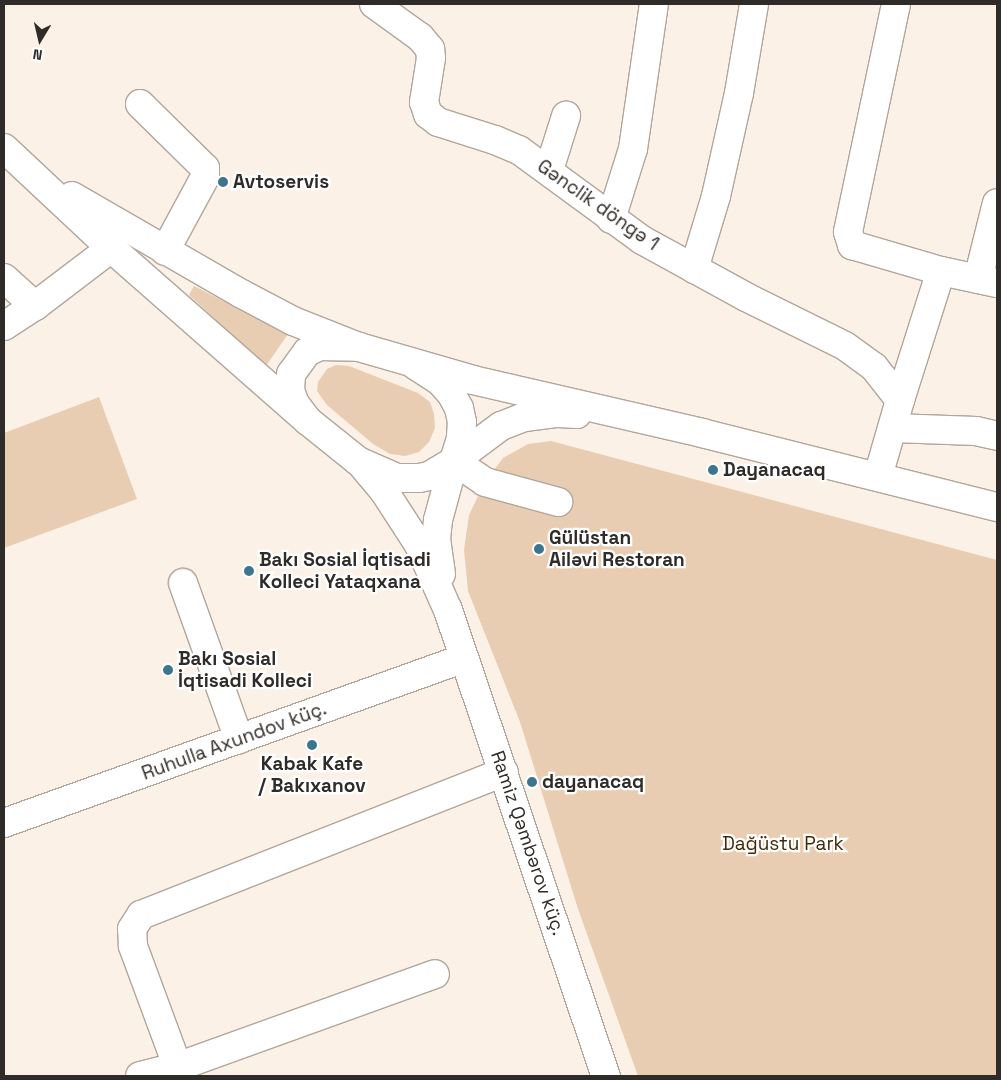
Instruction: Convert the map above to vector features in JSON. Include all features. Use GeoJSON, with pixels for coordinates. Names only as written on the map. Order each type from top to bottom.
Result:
{"type":"FeatureCollection","features":[{"type":"Feature","properties":{"kind":"street","name":"Gənclik döngə 1"},"geometry":{"type":"LineString","coordinates":[[374,4],[420,37],[430,48],[424,102],[428,114],[438,122],[495,140],[519,150],[549,170],[611,219],[642,240],[694,269],[845,346],[874,367],[900,400]]}},
{"type":"Feature","properties":{"kind":"street"},"geometry":{"type":"LineString","coordinates":[[611,219],[633,149],[654,4]]}},
{"type":"Feature","properties":{"kind":"street"},"geometry":{"type":"LineString","coordinates":[[694,269],[720,177],[739,93],[754,4]]}},
{"type":"Feature","properties":{"kind":"street"},"geometry":{"type":"LineString","coordinates":[[896,4],[848,232],[852,244],[941,271],[988,281],[997,203]]}},
{"type":"Feature","properties":{"kind":"street"},"geometry":{"type":"LineString","coordinates":[[140,104],[204,168],[205,177],[165,251]]}},
{"type":"Feature","properties":{"kind":"street"},"geometry":{"type":"LineString","coordinates":[[549,170],[566,116]]}},
{"type":"Feature","properties":{"kind":"street"},"geometry":{"type":"LineString","coordinates":[[4,148],[111,248],[308,421],[358,461],[382,473],[407,479],[429,476],[454,461],[501,426],[525,417],[558,413],[643,419]]}},
{"type":"Feature","properties":{"kind":"street"},"geometry":{"type":"LineString","coordinates":[[30,171],[165,251],[293,321],[359,347],[416,365],[878,476],[997,507]]}},
{"type":"Feature","properties":{"kind":"street"},"geometry":{"type":"LineString","coordinates":[[4,326],[35,306],[111,248]]}},
{"type":"Feature","properties":{"kind":"street"},"geometry":{"type":"LineString","coordinates":[[878,476],[941,271]]}},
{"type":"Feature","properties":{"kind":"street"},"geometry":{"type":"LineString","coordinates":[[4,278],[35,306]]}},
{"type":"Feature","properties":{"kind":"street"},"geometry":{"type":"LineString","coordinates":[[308,421],[295,404],[290,390],[291,374],[299,360],[307,352],[320,346],[359,347]]}},
{"type":"Feature","properties":{"kind":"street"},"geometry":{"type":"LineString","coordinates":[[416,365],[440,381],[452,395],[459,408],[462,422],[461,438],[441,504],[436,539],[439,568],[448,610]]}},
{"type":"Feature","properties":{"kind":"street"},"geometry":{"type":"LineString","coordinates":[[893,428],[976,431],[997,436]]}},
{"type":"Feature","properties":{"kind":"street"},"geometry":{"type":"LineString","coordinates":[[358,461],[402,516],[419,545],[448,610]]}},
{"type":"Feature","properties":{"kind":"street"},"geometry":{"type":"LineString","coordinates":[[454,461],[484,482],[558,502]]}},
{"type":"Feature","properties":{"kind":"street"},"geometry":{"type":"LineString","coordinates":[[183,583],[239,739]]}},
{"type":"Feature","properties":{"kind":"street","name":"Ramiz Qəmbərov küç."},"geometry":{"type":"LineString","coordinates":[[448,610],[606,1076]]}},
{"type":"Feature","properties":{"kind":"street","name":"Ruhulla Axundov küç."},"geometry":{"type":"LineString","coordinates":[[4,823],[464,658]]}},
{"type":"Feature","properties":{"kind":"street"},"geometry":{"type":"LineString","coordinates":[[179,1072],[133,946],[132,929],[141,915],[504,772]]}},
{"type":"Feature","properties":{"kind":"street"},"geometry":{"type":"LineString","coordinates":[[140,1076],[179,1072],[435,974]]}},
{"type":"Feature","properties":{"kind":"green space"},"geometry":{"type":"Polygon","coordinates":[[[194,286],[288,334],[266,366],[189,295],[194,286]]]}},
{"type":"Feature","properties":{"kind":"green space"},"geometry":{"type":"Polygon","coordinates":[[[336,365],[349,366],[418,393],[430,402],[434,414],[435,428],[429,442],[419,452],[405,456],[390,454],[373,444],[327,405],[317,391],[318,382],[327,369],[336,365]]]}},
{"type":"Feature","properties":{"kind":"green space"},"geometry":{"type":"Polygon","coordinates":[[[99,397],[137,499],[4,548],[4,433],[99,397]]]}},
{"type":"Feature","properties":{"kind":"green space","name":"Dağüstu Park"},"geometry":{"type":"Polygon","coordinates":[[[551,441],[997,560],[997,1076],[638,1076],[578,909],[520,722],[468,591],[464,550],[469,515],[485,482],[503,458],[528,444],[551,441]]]}},
{"type":"Feature","properties":{"kind":"place","name":"Avtoservis"},"geometry":{"type":"Point","coordinates":[223,182]}},
{"type":"Feature","properties":{"kind":"place","name":"Dayanacaq"},"geometry":{"type":"Point","coordinates":[713,470]}},
{"type":"Feature","properties":{"kind":"place","name":"Gülüstan Ailəvi Restoran"},"geometry":{"type":"Point","coordinates":[539,549]}},
{"type":"Feature","properties":{"kind":"place","name":"Bakı Sosial İqtisadi Kolleci Yataqxana"},"geometry":{"type":"Point","coordinates":[249,571]}},
{"type":"Feature","properties":{"kind":"place","name":"Bakı Sosial İqtisadi Kolleci"},"geometry":{"type":"Point","coordinates":[168,670]}},
{"type":"Feature","properties":{"kind":"place","name":"Kabak Kafe / Bakıxanov"},"geometry":{"type":"Point","coordinates":[312,745]}},
{"type":"Feature","properties":{"kind":"place","name":"dayanacaq"},"geometry":{"type":"Point","coordinates":[532,782]}}]}
